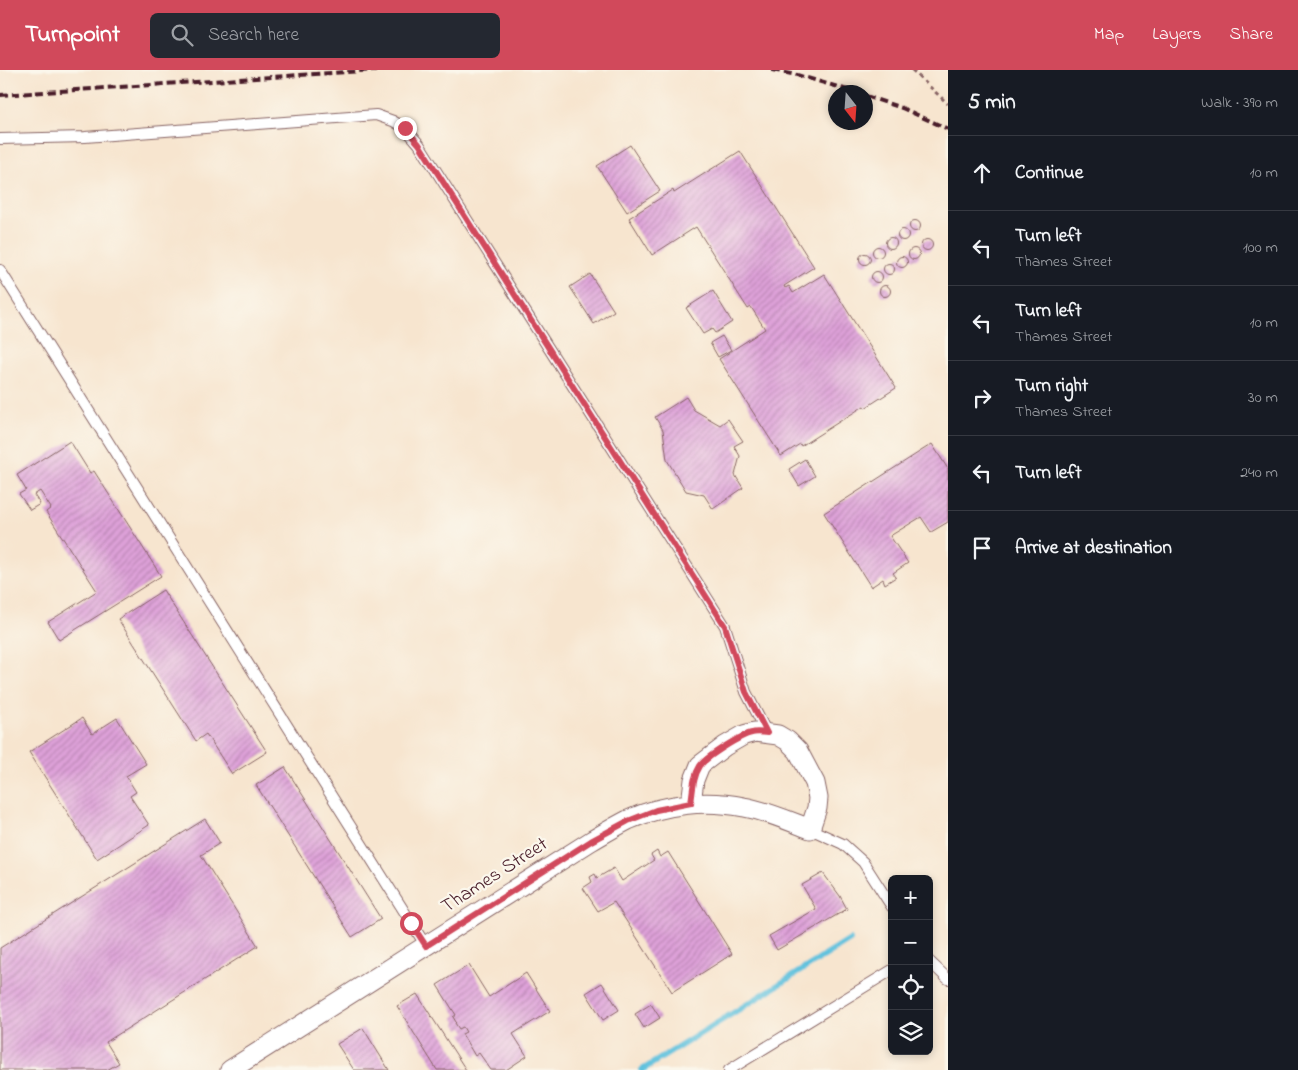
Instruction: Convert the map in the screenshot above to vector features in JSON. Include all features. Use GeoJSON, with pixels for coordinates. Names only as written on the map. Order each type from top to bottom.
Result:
{"type":"FeatureCollection","features":[{"type":"Feature","properties":{"kind":"street"},"geometry":{"type":"LineString","coordinates":[[691,803],[694,780],[700,764],[744,735],[755,732],[778,735],[788,741],[798,751],[815,783],[818,798],[817,808],[810,828]]}},
{"type":"Feature","properties":{"kind":"street","name":"Thames Street"},"geometry":{"type":"LineString","coordinates":[[230,1070],[591,841],[628,821],[656,810],[691,803],[714,803],[745,807],[810,828]]}},
{"type":"Feature","properties":{"kind":"lane"},"geometry":{"type":"LineString","coordinates":[[0,140],[85,136],[376,115],[393,120],[405,128],[419,144],[725,626],[746,692],[767,733]]}},
{"type":"Feature","properties":{"kind":"lane"},"geometry":{"type":"LineString","coordinates":[[0,270],[426,946]]}},
{"type":"Feature","properties":{"kind":"lane"},"geometry":{"type":"LineString","coordinates":[[810,828],[843,844],[863,862],[888,901]]}},
{"type":"Feature","properties":{"kind":"lane"},"geometry":{"type":"LineString","coordinates":[[933,965],[948,979]]}},
{"type":"Feature","properties":{"kind":"lane"},"geometry":{"type":"LineString","coordinates":[[729,1070],[888,972]]}},
{"type":"Feature","properties":{"kind":"path"},"geometry":{"type":"LineString","coordinates":[[912,70],[948,104]]}},
{"type":"Feature","properties":{"kind":"building"},"geometry":{"type":"Polygon","coordinates":[[[630,145],[660,191],[627,212],[597,166],[630,145]]]}},
{"type":"Feature","properties":{"kind":"building"},"geometry":{"type":"Polygon","coordinates":[[[740,151],[814,267],[784,286],[785,288],[789,286],[793,293],[824,274],[896,388],[801,446],[800,444],[781,456],[719,359],[765,329],[751,307],[748,309],[696,227],[652,255],[629,218],[673,190],[674,193],[740,151]]]}},
{"type":"Feature","properties":{"kind":"building"},"geometry":{"type":"Polygon","coordinates":[[[913,221],[917,221],[920,226],[919,230],[913,231],[910,228],[910,224],[913,221]]]}},
{"type":"Feature","properties":{"kind":"building"},"geometry":{"type":"Polygon","coordinates":[[[901,230],[905,230],[908,235],[907,239],[901,240],[898,237],[898,233],[901,230]]]}},
{"type":"Feature","properties":{"kind":"building"},"geometry":{"type":"Polygon","coordinates":[[[889,238],[893,238],[896,243],[895,247],[889,248],[886,245],[886,241],[889,238]]]}},
{"type":"Feature","properties":{"kind":"building"},"geometry":{"type":"Polygon","coordinates":[[[925,240],[929,240],[932,245],[931,249],[925,250],[922,247],[922,243],[925,240]]]}},
{"type":"Feature","properties":{"kind":"building"},"geometry":{"type":"Polygon","coordinates":[[[876,247],[880,247],[883,252],[882,256],[876,257],[873,254],[873,250],[876,247]]]}},
{"type":"Feature","properties":{"kind":"building"},"geometry":{"type":"Polygon","coordinates":[[[912,249],[916,249],[919,254],[918,258],[912,259],[909,256],[909,252],[912,249]]]}},
{"type":"Feature","properties":{"kind":"building"},"geometry":{"type":"Polygon","coordinates":[[[863,254],[867,254],[870,259],[869,263],[863,264],[860,261],[860,257],[863,254]]]}},
{"type":"Feature","properties":{"kind":"building"},"geometry":{"type":"Polygon","coordinates":[[[900,257],[904,257],[907,262],[906,266],[900,267],[897,264],[897,260],[900,257]]]}},
{"type":"Feature","properties":{"kind":"building"},"geometry":{"type":"Polygon","coordinates":[[[887,264],[891,264],[894,269],[893,273],[887,274],[884,271],[884,267],[887,264]]]}},
{"type":"Feature","properties":{"kind":"building"},"geometry":{"type":"Polygon","coordinates":[[[875,272],[879,272],[882,277],[881,281],[875,282],[872,279],[872,275],[875,272]]]}},
{"type":"Feature","properties":{"kind":"building"},"geometry":{"type":"Polygon","coordinates":[[[590,274],[614,311],[594,324],[570,287],[590,274]]]}},
{"type":"Feature","properties":{"kind":"building"},"geometry":{"type":"Polygon","coordinates":[[[883,286],[887,286],[890,291],[889,295],[883,296],[880,293],[880,289],[883,286]]]}},
{"type":"Feature","properties":{"kind":"building"},"geometry":{"type":"Polygon","coordinates":[[[713,291],[732,322],[715,333],[712,329],[703,334],[686,308],[713,291]]]}},
{"type":"Feature","properties":{"kind":"building"},"geometry":{"type":"Polygon","coordinates":[[[722,336],[731,350],[718,357],[710,343],[722,336]]]}},
{"type":"Feature","properties":{"kind":"building"},"geometry":{"type":"Polygon","coordinates":[[[686,397],[694,410],[720,425],[728,419],[743,441],[734,446],[740,456],[735,475],[743,488],[713,509],[704,495],[686,491],[667,460],[663,430],[655,417],[686,397]]]}},
{"type":"Feature","properties":{"kind":"building"},"geometry":{"type":"Polygon","coordinates":[[[70,441],[90,473],[94,471],[161,576],[59,640],[48,622],[97,591],[46,512],[51,508],[40,491],[34,495],[40,504],[30,510],[19,494],[26,490],[17,475],[70,441]]]}},
{"type":"Feature","properties":{"kind":"building"},"geometry":{"type":"Polygon","coordinates":[[[932,444],[948,469],[948,522],[931,532],[921,517],[890,536],[908,563],[893,573],[896,577],[885,584],[883,579],[871,587],[824,513],[932,444]]]}},
{"type":"Feature","properties":{"kind":"building"},"geometry":{"type":"Polygon","coordinates":[[[805,459],[815,476],[799,486],[789,469],[805,459]]]}},
{"type":"Feature","properties":{"kind":"building"},"geometry":{"type":"Polygon","coordinates":[[[163,590],[267,752],[232,774],[206,734],[196,741],[118,619],[163,590]]]}},
{"type":"Feature","properties":{"kind":"building"},"geometry":{"type":"Polygon","coordinates":[[[82,718],[92,734],[117,718],[146,764],[126,776],[136,792],[130,796],[149,825],[97,859],[29,752],[82,718]]]}},
{"type":"Feature","properties":{"kind":"building"},"geometry":{"type":"Polygon","coordinates":[[[285,767],[381,919],[352,937],[256,785],[285,767]]]}},
{"type":"Feature","properties":{"kind":"building"},"geometry":{"type":"Polygon","coordinates":[[[205,819],[220,843],[201,855],[258,946],[106,1042],[119,1063],[107,1070],[0,1070],[0,948],[205,819]]]}},
{"type":"Feature","properties":{"kind":"building"},"geometry":{"type":"Polygon","coordinates":[[[657,851],[660,857],[668,852],[732,954],[672,992],[614,902],[598,911],[583,888],[592,882],[590,877],[595,874],[597,878],[614,868],[622,881],[654,860],[651,855],[657,851]]]}},
{"type":"Feature","properties":{"kind":"building"},"geometry":{"type":"Polygon","coordinates":[[[823,873],[847,909],[777,950],[769,936],[816,909],[802,885],[823,873]]]}},
{"type":"Feature","properties":{"kind":"building"},"geometry":{"type":"Polygon","coordinates":[[[469,965],[489,997],[526,973],[550,1011],[513,1034],[527,1056],[506,1070],[491,1070],[479,1053],[475,1056],[462,1034],[466,1032],[463,1027],[459,1029],[455,1023],[453,1017],[456,1015],[437,985],[469,965]]]}},
{"type":"Feature","properties":{"kind":"building"},"geometry":{"type":"Polygon","coordinates":[[[602,983],[619,1010],[603,1020],[586,993],[602,983]]]}},
{"type":"Feature","properties":{"kind":"building"},"geometry":{"type":"Polygon","coordinates":[[[417,994],[466,1070],[437,1070],[397,1006],[417,994]]]}},
{"type":"Feature","properties":{"kind":"building"},"geometry":{"type":"Polygon","coordinates":[[[651,1004],[660,1018],[644,1028],[635,1014],[651,1004]]]}},
{"type":"Feature","properties":{"kind":"building"},"geometry":{"type":"Polygon","coordinates":[[[363,1028],[389,1070],[354,1070],[337,1044],[363,1028]]]}},
{"type":"Feature","properties":{"kind":"waterway"},"geometry":{"type":"LineString","coordinates":[[642,1070],[850,940]]}},
{"type":"Feature","properties":{"kind":"railway"},"geometry":{"type":"LineString","coordinates":[[0,95],[376,70]]}},
{"type":"Feature","properties":{"kind":"railway"},"geometry":{"type":"LineString","coordinates":[[772,70],[831,85]]}},
{"type":"Feature","properties":{"kind":"railway"},"geometry":{"type":"LineString","coordinates":[[873,98],[902,108],[948,129]]}},
{"type":"Feature","properties":{"kind":"route"},"geometry":{"type":"LineString","coordinates":[[405,128],[419,144],[725,626],[746,692],[767,733],[755,732],[744,735],[700,764],[694,780],[691,803],[656,810],[628,821],[591,841],[426,946],[411,923]]}}]}
